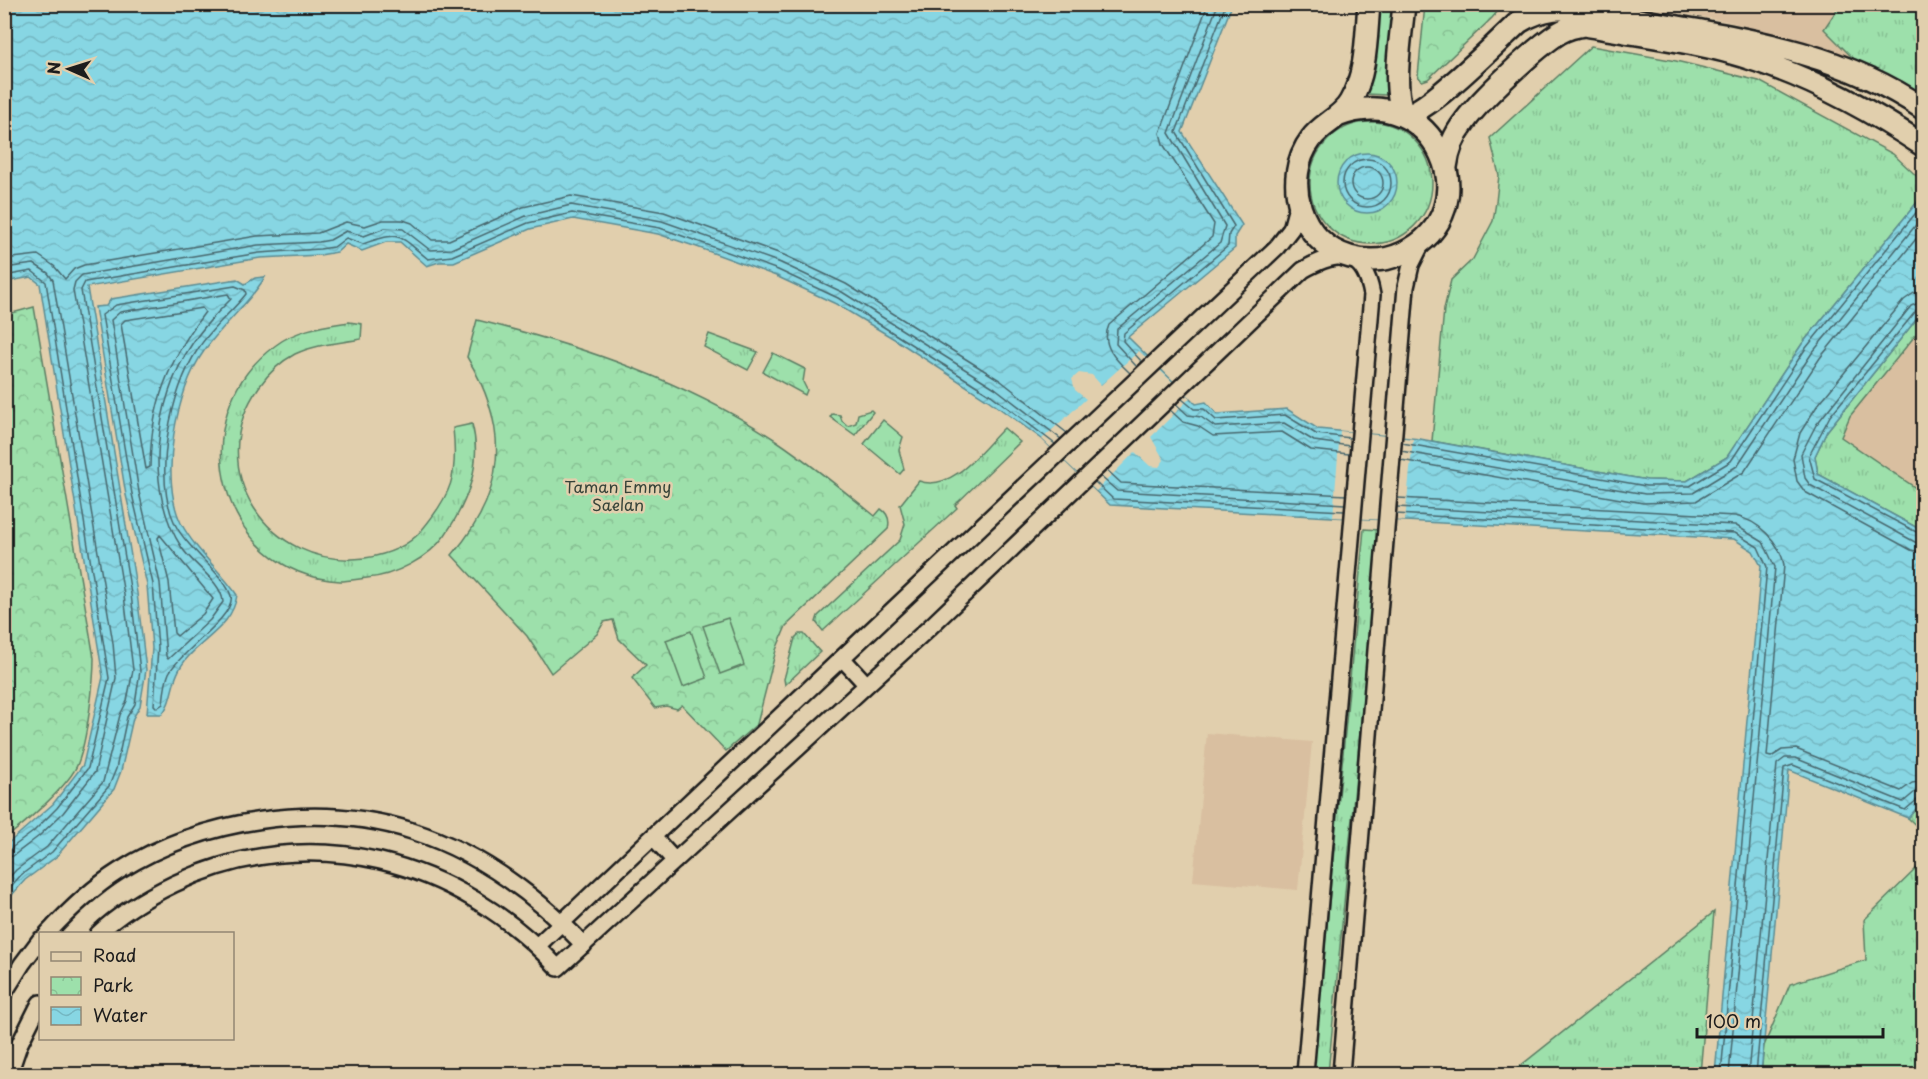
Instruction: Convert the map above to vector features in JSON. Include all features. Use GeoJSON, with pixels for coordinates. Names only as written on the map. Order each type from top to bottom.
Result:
{"type":"FeatureCollection","features":[{"type":"Feature","properties":{"kind":"main road"},"geometry":{"type":"LineString","coordinates":[[1369,4],[1362,72],[1350,102],[1337,116],[1318,129],[1300,158],[1296,179],[1298,203],[1308,225],[1322,242],[1339,254],[1351,257],[1387,258],[1410,250],[1426,237],[1439,219],[1446,199],[1448,150],[1478,105],[1550,39],[1565,30],[1585,25],[1705,46],[1753,59],[1839,95],[1889,123],[1923,146]]}},
{"type":"Feature","properties":{"kind":"main road"},"geometry":{"type":"LineString","coordinates":[[1404,4],[1399,71],[1400,104],[1405,115],[1431,137],[1446,167]]}},
{"type":"Feature","properties":{"kind":"main road"},"geometry":{"type":"LineString","coordinates":[[1337,116],[1370,107],[1405,115],[1413,113],[1448,86],[1519,22],[1546,6],[1585,8],[1714,32],[1796,51],[1878,82],[1923,109]]}},
{"type":"Feature","properties":{"kind":"street"},"geometry":{"type":"LineString","coordinates":[[537,946],[654,838],[1055,455],[1277,247],[1291,229],[1298,203]]}},
{"type":"Feature","properties":{"kind":"street"},"geometry":{"type":"LineString","coordinates":[[1341,1074],[1406,287],[1417,250],[1426,237]]}},
{"type":"Feature","properties":{"kind":"street"},"geometry":{"type":"LineString","coordinates":[[99,932],[120,915],[156,892],[197,873],[238,860],[312,852],[366,857],[440,880],[477,900],[515,926],[558,969],[1077,487],[1304,270],[1325,259],[1351,257],[1363,266],[1371,295],[1305,1074]]}},
{"type":"Feature","properties":{"kind":"street"},"geometry":{"type":"LineString","coordinates":[[842,658],[866,684]]}},
{"type":"Feature","properties":{"kind":"street"},"geometry":{"type":"LineString","coordinates":[[48,932],[95,888],[152,854],[210,832],[244,823],[308,817],[370,822],[411,831],[452,847],[491,867],[528,893],[562,922],[584,945]]}},
{"type":"Feature","properties":{"kind":"street"},"geometry":{"type":"LineString","coordinates":[[654,838],[675,861]]}},
{"type":"Feature","properties":{"kind":"street"},"geometry":{"type":"LineString","coordinates":[[4,993],[39,941]]}},
{"type":"Feature","properties":{"kind":"street"},"geometry":{"type":"LineString","coordinates":[[9,1074],[19,1045],[39,1005]]}},
{"type":"Feature","properties":{"kind":"shaded area"},"geometry":{"type":"Polygon","coordinates":[[[1634,5],[1877,5],[1875,66],[1810,44],[1726,21],[1634,5]]]}},
{"type":"Feature","properties":{"kind":"shaded area"},"geometry":{"type":"Polygon","coordinates":[[[1923,315],[1923,524],[1826,444],[1923,315]]]}},
{"type":"Feature","properties":{"kind":"shaded area"},"geometry":{"type":"Polygon","coordinates":[[[1207,733],[1312,742],[1298,890],[1193,881],[1207,733]]]}},
{"type":"Feature","properties":{"kind":"green space"},"geometry":{"type":"Polygon","coordinates":[[[1425,4],[1503,5],[1428,79],[1422,81],[1418,76],[1425,4]]]}},
{"type":"Feature","properties":{"kind":"green space"},"geometry":{"type":"Polygon","coordinates":[[[1378,5],[1393,5],[1386,95],[1365,94],[1378,5]]]}},
{"type":"Feature","properties":{"kind":"green space"},"geometry":{"type":"Polygon","coordinates":[[[1840,5],[1923,5],[1923,98],[1888,76],[1859,64],[1824,29],[1840,5]]]}},
{"type":"Feature","properties":{"kind":"green space"},"geometry":{"type":"Polygon","coordinates":[[[1591,46],[1676,61],[1759,81],[1893,154],[1923,182],[1923,195],[1802,344],[1727,457],[1687,481],[1647,480],[1432,441],[1444,309],[1451,280],[1473,259],[1493,221],[1499,175],[1490,138],[1591,46]]]}},
{"type":"Feature","properties":{"kind":"green space"},"geometry":{"type":"Polygon","coordinates":[[[1371,122],[1394,126],[1414,140],[1428,160],[1432,183],[1428,206],[1414,226],[1394,240],[1371,244],[1348,240],[1328,226],[1314,206],[1310,183],[1314,160],[1328,140],[1348,126],[1371,122]]]}},
{"type":"Feature","properties":{"kind":"green space"},"geometry":{"type":"Polygon","coordinates":[[[34,307],[94,669],[84,741],[74,772],[46,804],[5,839],[5,315],[34,307]]]}},
{"type":"Feature","properties":{"kind":"green space"},"geometry":{"type":"Polygon","coordinates":[[[1923,311],[1923,326],[1850,416],[1841,437],[1923,493],[1923,531],[1818,474],[1815,456],[1827,431],[1923,311]]]}},
{"type":"Feature","properties":{"kind":"green space","name":"Taman Emmy Saelan"},"geometry":{"type":"Polygon","coordinates":[[[477,320],[594,354],[670,383],[706,400],[777,441],[875,516],[881,509],[887,515],[888,529],[786,626],[776,650],[757,724],[726,751],[682,705],[677,709],[666,706],[655,708],[632,678],[646,665],[619,639],[613,620],[604,622],[597,634],[551,673],[527,636],[452,555],[484,507],[492,483],[496,459],[496,434],[491,409],[481,383],[467,357],[477,320]]]}},
{"type":"Feature","properties":{"kind":"green space"},"geometry":{"type":"Polygon","coordinates":[[[349,322],[362,324],[361,339],[311,348],[290,357],[275,369],[259,387],[243,418],[237,450],[241,480],[254,508],[274,531],[299,548],[330,558],[365,558],[388,552],[415,537],[446,495],[453,472],[453,428],[472,424],[476,454],[471,483],[460,510],[445,535],[430,551],[388,574],[340,581],[298,572],[265,551],[241,521],[226,486],[221,448],[228,410],[246,375],[276,345],[293,335],[311,329],[349,322]]]}},
{"type":"Feature","properties":{"kind":"green space"},"geometry":{"type":"Polygon","coordinates":[[[709,334],[758,352],[748,370],[704,347],[709,334]]]}},
{"type":"Feature","properties":{"kind":"green space"},"geometry":{"type":"Polygon","coordinates":[[[773,353],[805,369],[803,382],[807,390],[805,395],[763,372],[773,353]]]}},
{"type":"Feature","properties":{"kind":"green space"},"geometry":{"type":"Polygon","coordinates":[[[871,410],[873,412],[855,435],[830,417],[832,414],[840,415],[842,421],[848,426],[856,423],[858,414],[871,410]]]}},
{"type":"Feature","properties":{"kind":"green space"},"geometry":{"type":"Polygon","coordinates":[[[883,420],[903,437],[899,450],[904,469],[900,474],[864,444],[883,420]]]}},
{"type":"Feature","properties":{"kind":"green space"},"geometry":{"type":"Polygon","coordinates":[[[1004,428],[1020,442],[955,505],[957,508],[823,631],[816,622],[818,616],[900,540],[905,524],[900,505],[919,481],[932,483],[944,481],[955,475],[977,457],[1004,428]]]}},
{"type":"Feature","properties":{"kind":"green space"},"geometry":{"type":"Polygon","coordinates":[[[1364,529],[1379,530],[1328,1074],[1313,1074],[1364,529]]]}},
{"type":"Feature","properties":{"kind":"green space"},"geometry":{"type":"Polygon","coordinates":[[[728,618],[744,665],[720,674],[703,626],[728,618]]]}},
{"type":"Feature","properties":{"kind":"green space"},"geometry":{"type":"Polygon","coordinates":[[[691,631],[707,678],[683,687],[666,640],[691,631]]]}},
{"type":"Feature","properties":{"kind":"green space"},"geometry":{"type":"Polygon","coordinates":[[[799,634],[804,634],[820,652],[785,685],[784,679],[795,638],[799,634]]]}},
{"type":"Feature","properties":{"kind":"green space"},"geometry":{"type":"Polygon","coordinates":[[[1923,801],[1923,832],[1908,818],[1923,801]]]}},
{"type":"Feature","properties":{"kind":"green space"},"geometry":{"type":"Polygon","coordinates":[[[1923,862],[1924,929],[1921,933],[1924,933],[1923,1074],[1761,1074],[1764,1046],[1790,984],[1866,960],[1864,920],[1923,862]]]}},
{"type":"Feature","properties":{"kind":"green space"},"geometry":{"type":"Polygon","coordinates":[[[1714,912],[1700,1074],[1510,1074],[1714,912]]]}},
{"type":"Feature","properties":{"kind":"water"},"geometry":{"type":"Polygon","coordinates":[[[5,5],[1232,5],[1182,132],[1242,225],[1235,236],[1235,248],[1128,337],[1196,404],[1206,402],[1217,414],[1287,409],[1318,429],[1420,439],[1647,480],[1687,481],[1727,457],[1802,344],[1923,195],[1923,311],[1827,431],[1815,456],[1818,474],[1923,531],[1923,801],[1908,818],[1789,770],[1761,1074],[1715,1074],[1761,566],[1753,551],[1734,539],[1110,505],[1042,439],[988,400],[836,304],[776,276],[658,234],[573,219],[530,229],[454,262],[439,262],[427,266],[400,242],[386,242],[362,251],[346,244],[337,252],[320,255],[260,258],[87,287],[137,593],[146,670],[140,706],[133,718],[121,771],[114,789],[56,857],[25,880],[5,903],[5,846],[53,804],[83,765],[103,677],[40,284],[31,277],[5,282],[5,5]]]}},
{"type":"Feature","properties":{"kind":"water"},"geometry":{"type":"Polygon","coordinates":[[[1367,153],[1384,158],[1392,166],[1397,183],[1392,200],[1384,208],[1367,213],[1350,208],[1342,200],[1337,183],[1342,166],[1350,158],[1367,153]]]}},
{"type":"Feature","properties":{"kind":"water"},"geometry":{"type":"Polygon","coordinates":[[[265,277],[211,341],[194,368],[179,411],[171,459],[171,483],[181,523],[193,542],[237,595],[235,605],[225,622],[183,664],[175,680],[169,702],[162,714],[147,714],[152,648],[147,585],[126,495],[95,307],[106,306],[111,299],[237,279],[245,284],[255,278],[265,277]]]}},
{"type":"Feature","properties":{"kind":"pier"},"geometry":{"type":"Polygon","coordinates":[[[1139,351],[1190,398],[1151,437],[1164,460],[1159,467],[1150,466],[1135,452],[1096,491],[1042,439],[1086,399],[1075,390],[1072,379],[1079,373],[1092,375],[1101,385],[1139,351]]]}},
{"type":"Feature","properties":{"kind":"pier"},"geometry":{"type":"Polygon","coordinates":[[[1340,431],[1413,439],[1405,521],[1333,517],[1340,431]]]}}]}
